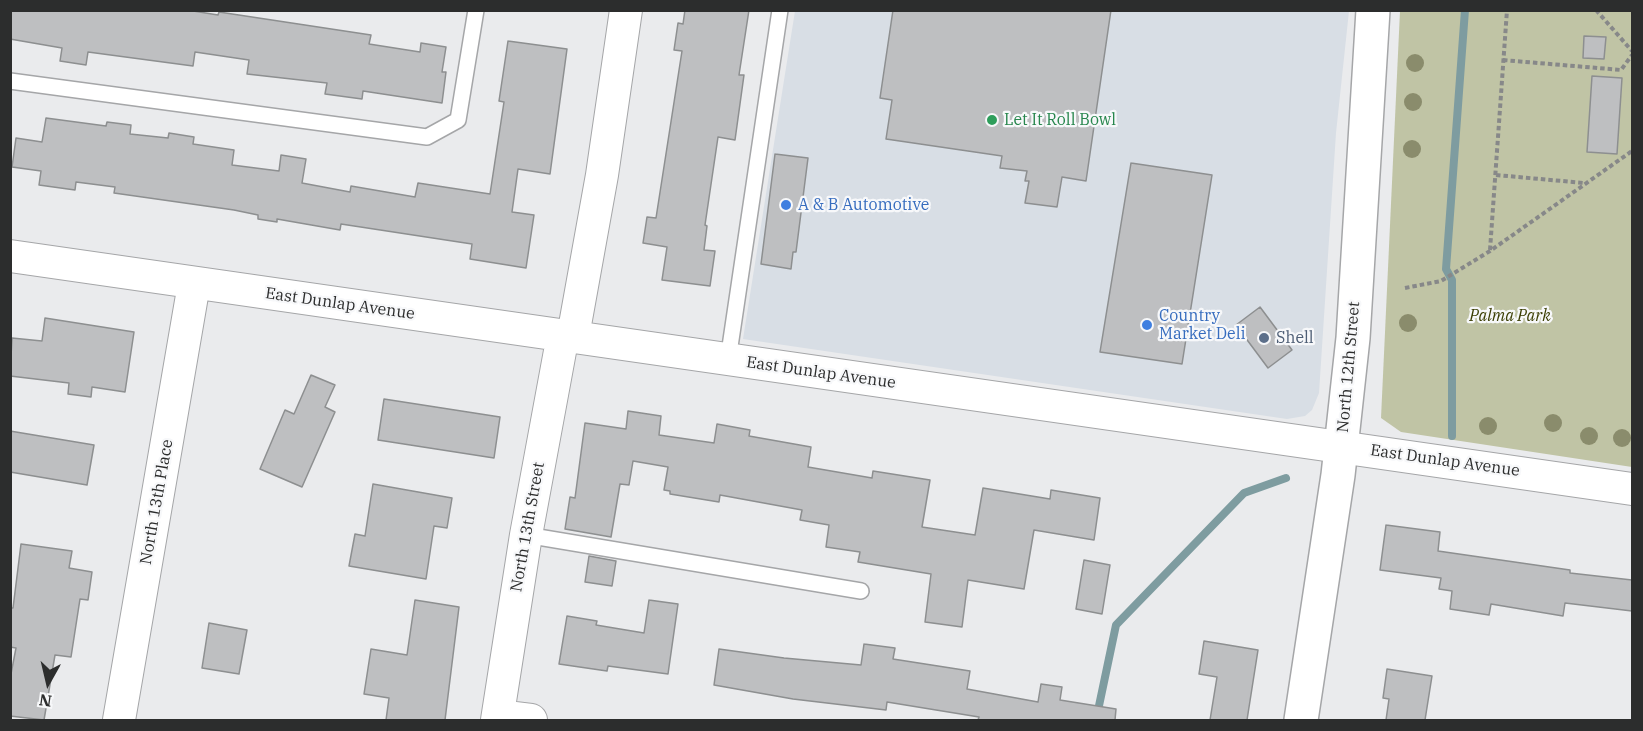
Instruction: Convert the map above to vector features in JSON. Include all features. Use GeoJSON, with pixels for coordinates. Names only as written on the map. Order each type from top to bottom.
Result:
{"type":"FeatureCollection","features":[{"type":"Feature","properties":{"kind":"street","name":"North 13th Street"},"geometry":{"type":"LineString","coordinates":[[498,718],[526,535],[602,175],[626,10]]}},
{"type":"Feature","properties":{"kind":"street","name":"North 12th Street"},"geometry":{"type":"LineString","coordinates":[[1301,720],[1341,446],[1353,338],[1373,10]]}},
{"type":"Feature","properties":{"kind":"street","name":"East Dunlap Avenue"},"geometry":{"type":"LineString","coordinates":[[10,256],[1632,489]]}},
{"type":"Feature","properties":{"kind":"street","name":"North 13th Place"},"geometry":{"type":"LineString","coordinates":[[119,720],[194,284]]}},
{"type":"Feature","properties":{"kind":"street"},"geometry":{"type":"LineString","coordinates":[[498,718],[531,720]]}},
{"type":"Feature","properties":{"kind":"lane"},"geometry":{"type":"LineString","coordinates":[[10,81],[427,137],[458,120],[476,10]]}},
{"type":"Feature","properties":{"kind":"lane"},"geometry":{"type":"LineString","coordinates":[[728,360],[780,10]]}},
{"type":"Feature","properties":{"kind":"lane"},"geometry":{"type":"LineString","coordinates":[[526,535],[861,591]]}},
{"type":"Feature","properties":{"kind":"path"},"geometry":{"type":"LineString","coordinates":[[1490,251],[1507,10]]}},
{"type":"Feature","properties":{"kind":"path"},"geometry":{"type":"LineString","coordinates":[[1503,60],[1621,70],[1632,53],[1596,10]]}},
{"type":"Feature","properties":{"kind":"path"},"geometry":{"type":"LineString","coordinates":[[1405,288],[1441,281],[1490,251],[1632,151]]}},
{"type":"Feature","properties":{"kind":"path"},"geometry":{"type":"LineString","coordinates":[[1496,175],[1585,183]]}},
{"type":"Feature","properties":{"kind":"shaded area"},"geometry":{"type":"Polygon","coordinates":[[[795,11],[1349,11],[1336,133],[1319,393],[1312,410],[1305,416],[1287,419],[743,339],[795,11]]]}},
{"type":"Feature","properties":{"kind":"green space","name":"Palma Park"},"geometry":{"type":"Polygon","coordinates":[[[1400,11],[1632,11],[1632,467],[1401,432],[1381,418],[1400,11]]]}},
{"type":"Feature","properties":{"kind":"building"},"geometry":{"type":"Polygon","coordinates":[[[10,10],[187,10],[218,15],[219,12],[371,35],[369,44],[420,52],[421,43],[446,47],[442,72],[446,72],[442,103],[363,91],[362,99],[325,94],[327,83],[247,74],[249,60],[195,52],[193,66],[88,52],[86,65],[60,61],[62,48],[10,39],[10,10]]]}},
{"type":"Feature","properties":{"kind":"building"},"geometry":{"type":"Polygon","coordinates":[[[685,10],[749,10],[739,75],[744,75],[735,140],[718,137],[705,225],[707,226],[704,250],[715,251],[710,286],[662,280],[667,247],[643,243],[647,217],[656,218],[682,51],[674,50],[678,23],[683,24],[685,10]]]}},
{"type":"Feature","properties":{"kind":"building","name":"Let It Roll Bowl"},"geometry":{"type":"Polygon","coordinates":[[[893,10],[1111,10],[1086,181],[1062,177],[1057,207],[1025,203],[1029,181],[1025,181],[1027,171],[1000,168],[1002,156],[886,139],[892,100],[880,98],[893,10]]]}},
{"type":"Feature","properties":{"kind":"building"},"geometry":{"type":"Polygon","coordinates":[[[1584,36],[1606,37],[1604,59],[1583,58],[1584,36]]]}},
{"type":"Feature","properties":{"kind":"building"},"geometry":{"type":"Polygon","coordinates":[[[508,41],[567,49],[550,174],[518,169],[512,212],[534,215],[526,268],[470,259],[472,244],[341,224],[340,230],[277,219],[277,222],[258,219],[258,215],[234,210],[114,193],[115,187],[76,182],[75,190],[39,185],[41,171],[12,167],[16,138],[42,142],[46,118],[106,126],[107,122],[131,125],[130,134],[168,138],[169,133],[194,137],[193,144],[234,150],[232,165],[279,171],[281,155],[306,159],[302,183],[350,192],[351,186],[415,197],[418,183],[490,194],[504,102],[499,101],[508,41]]]}},
{"type":"Feature","properties":{"kind":"building"},"geometry":{"type":"Polygon","coordinates":[[[1592,76],[1622,78],[1617,154],[1587,152],[1592,76]]]}},
{"type":"Feature","properties":{"kind":"building","name":"A & B Automotive"},"geometry":{"type":"Polygon","coordinates":[[[775,154],[808,158],[796,252],[793,252],[791,269],[761,264],[775,154]]]}},
{"type":"Feature","properties":{"kind":"building"},"geometry":{"type":"Polygon","coordinates":[[[1131,163],[1212,175],[1182,364],[1100,352],[1131,163]]]}},
{"type":"Feature","properties":{"kind":"building","name":"Shell"},"geometry":{"type":"Polygon","coordinates":[[[1260,307],[1292,350],[1268,368],[1236,325],[1260,307]]]}},
{"type":"Feature","properties":{"kind":"building"},"geometry":{"type":"Polygon","coordinates":[[[45,318],[134,332],[125,392],[92,387],[91,397],[68,394],[69,383],[10,376],[12,338],[42,341],[45,318]]]}},
{"type":"Feature","properties":{"kind":"building"},"geometry":{"type":"Polygon","coordinates":[[[311,375],[335,385],[325,407],[335,412],[302,487],[260,469],[285,410],[294,414],[311,375]]]}},
{"type":"Feature","properties":{"kind":"building"},"geometry":{"type":"Polygon","coordinates":[[[384,399],[500,417],[494,458],[378,440],[384,399]]]}},
{"type":"Feature","properties":{"kind":"building"},"geometry":{"type":"Polygon","coordinates":[[[628,411],[661,416],[659,435],[714,443],[717,424],[750,430],[749,436],[811,447],[808,467],[872,478],[873,471],[930,480],[922,527],[975,535],[983,488],[1050,499],[1051,490],[1100,498],[1094,540],[1034,530],[1024,589],[968,580],[962,627],[925,622],[931,574],[858,562],[860,552],[826,547],[829,525],[800,520],[802,510],[720,495],[719,502],[670,494],[670,491],[664,490],[668,467],[633,461],[629,485],[620,484],[611,537],[565,529],[570,497],[575,498],[585,423],[626,429],[628,411]]]}},
{"type":"Feature","properties":{"kind":"building"},"geometry":{"type":"Polygon","coordinates":[[[10,431],[94,445],[87,485],[10,472],[10,431]]]}},
{"type":"Feature","properties":{"kind":"building"},"geometry":{"type":"Polygon","coordinates":[[[373,484],[452,498],[447,528],[434,526],[426,579],[349,566],[355,534],[365,536],[373,484]]]}},
{"type":"Feature","properties":{"kind":"building"},"geometry":{"type":"Polygon","coordinates":[[[1386,525],[1440,532],[1438,551],[1570,570],[1570,573],[1632,580],[1632,611],[1565,603],[1563,616],[1491,604],[1489,615],[1450,609],[1452,591],[1439,589],[1441,578],[1380,570],[1386,525]]]}},
{"type":"Feature","properties":{"kind":"building"},"geometry":{"type":"Polygon","coordinates":[[[21,544],[72,551],[69,568],[92,572],[88,600],[80,599],[71,657],[55,655],[44,720],[10,716],[10,679],[16,648],[10,647],[10,608],[13,608],[21,544]]]}},
{"type":"Feature","properties":{"kind":"building"},"geometry":{"type":"Polygon","coordinates":[[[589,556],[616,561],[612,586],[585,582],[589,556]]]}},
{"type":"Feature","properties":{"kind":"building"},"geometry":{"type":"Polygon","coordinates":[[[1084,560],[1110,565],[1102,614],[1076,609],[1084,560]]]}},
{"type":"Feature","properties":{"kind":"building"},"geometry":{"type":"Polygon","coordinates":[[[415,600],[459,607],[445,720],[386,720],[389,698],[364,694],[371,649],[407,655],[415,600]]]}},
{"type":"Feature","properties":{"kind":"building"},"geometry":{"type":"Polygon","coordinates":[[[649,600],[678,604],[668,674],[608,666],[607,671],[559,664],[567,616],[597,621],[596,625],[644,633],[649,600]]]}},
{"type":"Feature","properties":{"kind":"building"},"geometry":{"type":"Polygon","coordinates":[[[209,623],[247,630],[239,674],[202,668],[209,623]]]}},
{"type":"Feature","properties":{"kind":"building"},"geometry":{"type":"Polygon","coordinates":[[[1204,641],[1258,650],[1247,720],[1210,720],[1217,677],[1199,674],[1204,641]]]}},
{"type":"Feature","properties":{"kind":"building"},"geometry":{"type":"Polygon","coordinates":[[[864,644],[895,648],[893,659],[970,671],[967,689],[1038,702],[1041,684],[1062,687],[1060,700],[1116,709],[1115,720],[978,720],[979,717],[887,702],[886,710],[793,699],[714,685],[719,649],[861,665],[864,644]]]}},
{"type":"Feature","properties":{"kind":"building"},"geometry":{"type":"Polygon","coordinates":[[[1387,669],[1432,676],[1425,720],[1386,720],[1389,699],[1383,698],[1387,669]]]}},
{"type":"Feature","properties":{"kind":"waterway"},"geometry":{"type":"LineString","coordinates":[[1452,436],[1452,280],[1446,269],[1465,10]]}},
{"type":"Feature","properties":{"kind":"waterway"},"geometry":{"type":"LineString","coordinates":[[1096,720],[1116,625],[1244,493],[1286,478]]}},
{"type":"Feature","properties":{"kind":"place","name":"Let It Roll Bowl"},"geometry":{"type":"Point","coordinates":[992,120]}},
{"type":"Feature","properties":{"kind":"place","name":"A & B Automotive"},"geometry":{"type":"Point","coordinates":[786,205]}},
{"type":"Feature","properties":{"kind":"place","name":"Country Market Deli"},"geometry":{"type":"Point","coordinates":[1147,325]}},
{"type":"Feature","properties":{"kind":"place","name":"Shell"},"geometry":{"type":"Point","coordinates":[1264,338]}}]}
